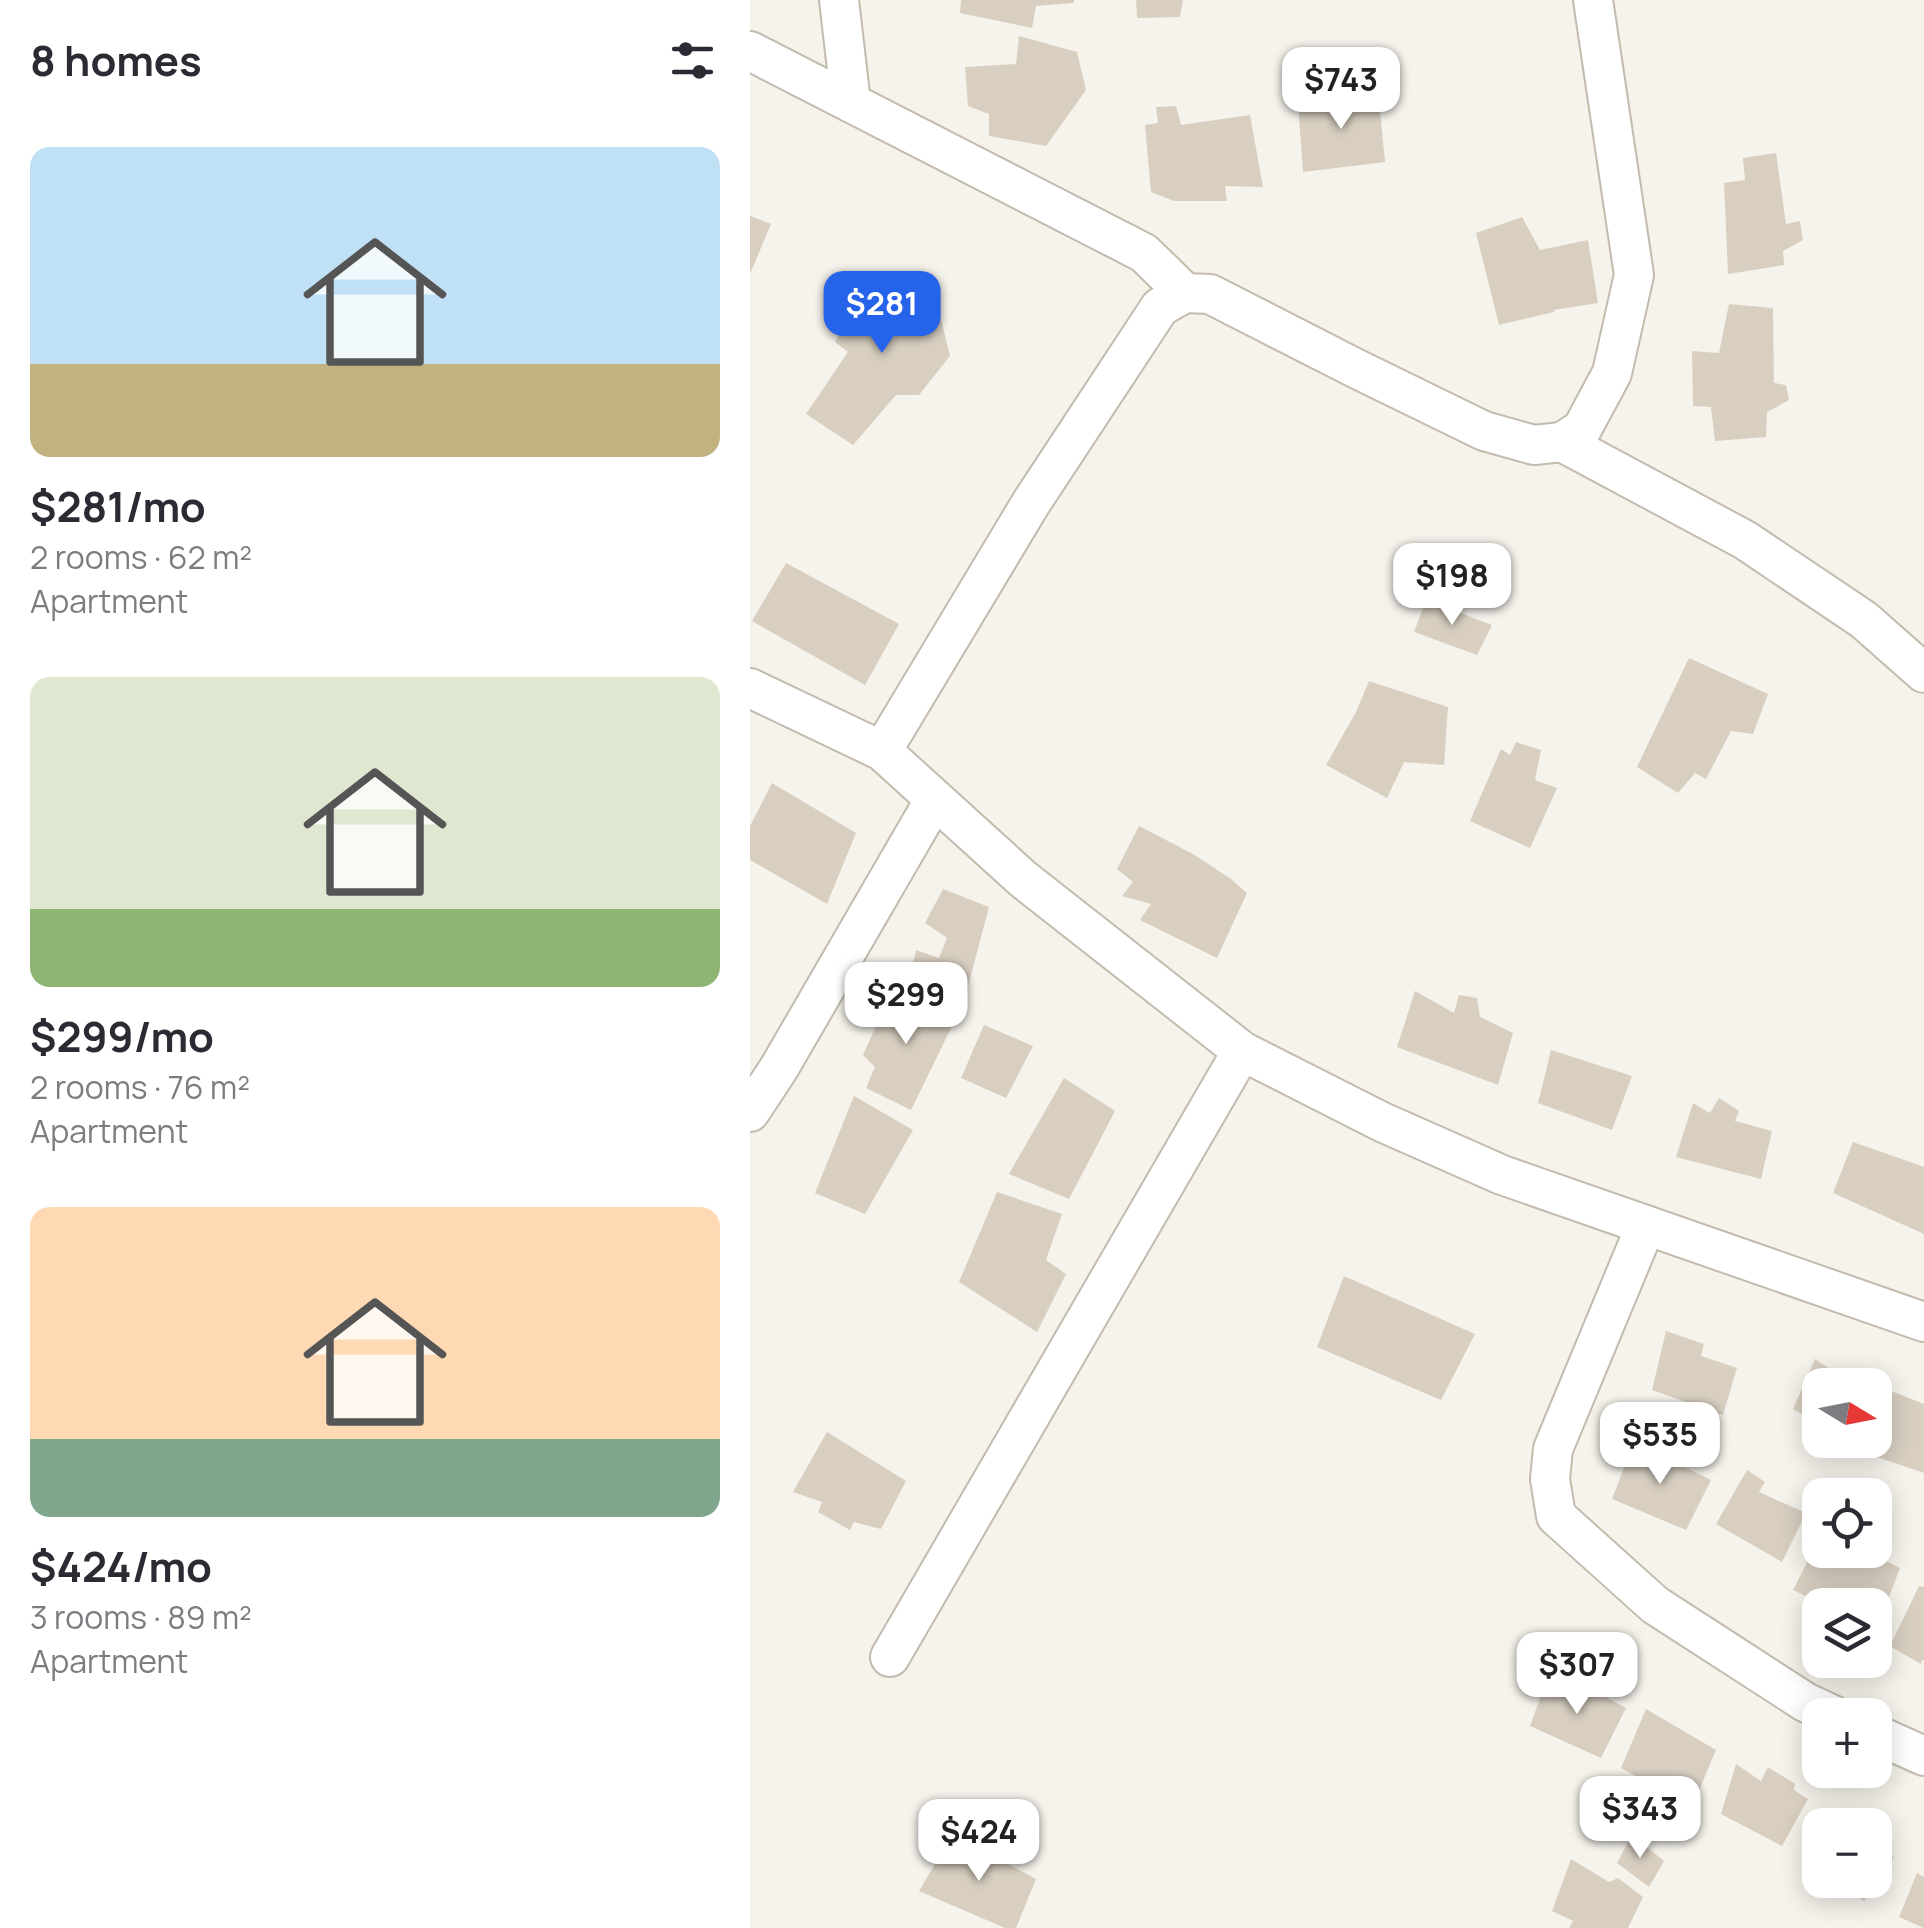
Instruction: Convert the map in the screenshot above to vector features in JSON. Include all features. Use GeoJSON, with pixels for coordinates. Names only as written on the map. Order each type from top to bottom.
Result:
{"type":"FeatureCollection","features":[{"type":"Feature","properties":{"kind":"street"},"geometry":{"type":"LineString","coordinates":[[839,0],[851,103]]}},
{"type":"Feature","properties":{"kind":"street"},"geometry":{"type":"LineString","coordinates":[[882,751],[1031,503],[1160,307],[1185,293],[1210,294],[1484,431],[1534,445],[1562,442],[1582,429],[1612,373],[1634,275],[1594,0]]}},
{"type":"Feature","properties":{"kind":"street"},"geometry":{"type":"LineString","coordinates":[[750,52],[1144,253],[1185,293]]}},
{"type":"Feature","properties":{"kind":"street"},"geometry":{"type":"LineString","coordinates":[[1562,442],[1745,540],[1864,620],[1924,674]]}},
{"type":"Feature","properties":{"kind":"street"},"geometry":{"type":"LineString","coordinates":[[750,688],[882,751],[1023,879],[1242,1050],[1382,1122],[1502,1176],[1924,1322]]}},
{"type":"Feature","properties":{"kind":"street"},"geometry":{"type":"LineString","coordinates":[[750,1112],[935,799]]}},
{"type":"Feature","properties":{"kind":"street"},"geometry":{"type":"LineString","coordinates":[[890,1657],[1242,1050]]}},
{"type":"Feature","properties":{"kind":"street"},"geometry":{"type":"LineString","coordinates":[[1646,1225],[1553,1449],[1550,1479],[1556,1516],[1655,1605],[1802,1700]]}},
{"type":"Feature","properties":{"kind":"street"},"geometry":{"type":"LineString","coordinates":[[1892,1742],[1924,1756]]}},
{"type":"Feature","properties":{"kind":"building"},"geometry":{"type":"Polygon","coordinates":[[[961,0],[1074,3],[1036,6],[1032,28],[960,13],[961,0]]]}},
{"type":"Feature","properties":{"kind":"building"},"geometry":{"type":"Polygon","coordinates":[[[1136,0],[1183,0],[1180,17],[1137,18],[1136,0]]]}},
{"type":"Feature","properties":{"kind":"building"},"geometry":{"type":"Polygon","coordinates":[[[1019,36],[1077,52],[1086,90],[1046,146],[989,136],[989,114],[968,106],[965,67],[1016,64],[1019,36]]]}},
{"type":"Feature","properties":{"kind":"building"},"geometry":{"type":"Polygon","coordinates":[[[1378,91],[1385,162],[1303,172],[1298,103],[1378,91]]]}},
{"type":"Feature","properties":{"kind":"building"},"geometry":{"type":"Polygon","coordinates":[[[1176,106],[1181,125],[1250,115],[1263,187],[1225,186],[1227,201],[1174,201],[1151,192],[1145,125],[1158,123],[1156,107],[1176,106]]]}},
{"type":"Feature","properties":{"kind":"building"},"geometry":{"type":"Polygon","coordinates":[[[1776,153],[1786,224],[1800,221],[1803,240],[1783,251],[1784,265],[1728,274],[1724,183],[1745,180],[1743,158],[1776,153]]]}},
{"type":"Feature","properties":{"kind":"building"},"geometry":{"type":"Polygon","coordinates":[[[750,216],[771,224],[750,274],[750,216]]]}},
{"type":"Feature","properties":{"kind":"building"},"geometry":{"type":"Polygon","coordinates":[[[1522,217],[1540,250],[1588,240],[1598,303],[1499,325],[1476,233],[1522,217]]]}},
{"type":"Feature","properties":{"kind":"building"},"geometry":{"type":"Polygon","coordinates":[[[872,271],[936,299],[950,356],[919,395],[896,395],[853,445],[806,414],[848,352],[835,342],[872,271]]]}},
{"type":"Feature","properties":{"kind":"building"},"geometry":{"type":"Polygon","coordinates":[[[1729,304],[1773,308],[1774,383],[1786,385],[1789,400],[1767,412],[1766,437],[1715,441],[1711,407],[1693,406],[1692,351],[1719,353],[1729,304]]]}},
{"type":"Feature","properties":{"kind":"building"},"geometry":{"type":"Polygon","coordinates":[[[786,563],[899,624],[865,685],[752,621],[786,563]]]}},
{"type":"Feature","properties":{"kind":"building"},"geometry":{"type":"Polygon","coordinates":[[[1426,600],[1492,625],[1477,655],[1414,632],[1426,600]]]}},
{"type":"Feature","properties":{"kind":"building"},"geometry":{"type":"Polygon","coordinates":[[[1689,658],[1768,694],[1753,734],[1731,731],[1706,779],[1695,773],[1678,793],[1637,767],[1689,658]]]}},
{"type":"Feature","properties":{"kind":"building"},"geometry":{"type":"Polygon","coordinates":[[[1369,681],[1448,707],[1444,765],[1404,762],[1387,798],[1326,765],[1369,681]]]}},
{"type":"Feature","properties":{"kind":"building"},"geometry":{"type":"Polygon","coordinates":[[[1516,742],[1541,750],[1535,780],[1557,788],[1530,848],[1470,821],[1501,749],[1510,755],[1516,742]]]}},
{"type":"Feature","properties":{"kind":"building"},"geometry":{"type":"Polygon","coordinates":[[[772,783],[856,833],[827,904],[750,860],[750,826],[772,783]]]}},
{"type":"Feature","properties":{"kind":"building"},"geometry":{"type":"Polygon","coordinates":[[[1139,826],[1193,854],[1247,893],[1217,958],[1140,920],[1151,904],[1122,896],[1133,882],[1117,869],[1139,826]]]}},
{"type":"Feature","properties":{"kind":"building"},"geometry":{"type":"Polygon","coordinates":[[[943,889],[989,907],[963,1005],[908,985],[916,950],[939,958],[947,938],[925,923],[943,889]]]}},
{"type":"Feature","properties":{"kind":"building"},"geometry":{"type":"Polygon","coordinates":[[[893,988],[957,1016],[911,1110],[866,1088],[875,1067],[863,1055],[893,988]]]}},
{"type":"Feature","properties":{"kind":"building"},"geometry":{"type":"Polygon","coordinates":[[[1415,991],[1454,1013],[1459,995],[1477,998],[1480,1017],[1513,1033],[1498,1085],[1397,1047],[1415,991]]]}},
{"type":"Feature","properties":{"kind":"building"},"geometry":{"type":"Polygon","coordinates":[[[984,1025],[1033,1046],[1006,1098],[961,1078],[984,1025]]]}},
{"type":"Feature","properties":{"kind":"building"},"geometry":{"type":"Polygon","coordinates":[[[1551,1050],[1632,1076],[1612,1130],[1538,1103],[1551,1050]]]}},
{"type":"Feature","properties":{"kind":"building"},"geometry":{"type":"Polygon","coordinates":[[[1064,1078],[1115,1111],[1069,1199],[1009,1174],[1064,1078]]]}},
{"type":"Feature","properties":{"kind":"building"},"geometry":{"type":"Polygon","coordinates":[[[854,1096],[913,1130],[865,1214],[815,1193],[854,1096]]]}},
{"type":"Feature","properties":{"kind":"building"},"geometry":{"type":"Polygon","coordinates":[[[1719,1098],[1739,1111],[1735,1121],[1772,1131],[1761,1179],[1676,1157],[1693,1103],[1710,1113],[1719,1098]]]}},
{"type":"Feature","properties":{"kind":"building"},"geometry":{"type":"Polygon","coordinates":[[[1853,1142],[1924,1167],[1924,1234],[1833,1193],[1853,1142]]]}},
{"type":"Feature","properties":{"kind":"building"},"geometry":{"type":"Polygon","coordinates":[[[997,1192],[1062,1214],[1046,1260],[1066,1274],[1037,1332],[959,1282],[997,1192]]]}},
{"type":"Feature","properties":{"kind":"building"},"geometry":{"type":"Polygon","coordinates":[[[1344,1276],[1475,1334],[1441,1400],[1317,1347],[1344,1276]]]}},
{"type":"Feature","properties":{"kind":"building"},"geometry":{"type":"Polygon","coordinates":[[[1666,1331],[1704,1344],[1701,1356],[1737,1368],[1723,1415],[1652,1390],[1666,1331]]]}},
{"type":"Feature","properties":{"kind":"building"},"geometry":{"type":"Polygon","coordinates":[[[1815,1359],[1828,1368],[1811,1368],[1815,1359]]]}},
{"type":"Feature","properties":{"kind":"building"},"geometry":{"type":"Polygon","coordinates":[[[1802,1389],[1802,1414],[1793,1409],[1802,1389]]]}},
{"type":"Feature","properties":{"kind":"building"},"geometry":{"type":"Polygon","coordinates":[[[1892,1391],[1924,1404],[1924,1473],[1880,1458],[1892,1458],[1892,1391]]]}},
{"type":"Feature","properties":{"kind":"building"},"geometry":{"type":"Polygon","coordinates":[[[827,1432],[906,1481],[881,1529],[854,1522],[850,1530],[818,1512],[822,1502],[793,1492],[827,1432]]]}},
{"type":"Feature","properties":{"kind":"building"},"geometry":{"type":"Polygon","coordinates":[[[1634,1442],[1711,1480],[1686,1530],[1612,1499],[1634,1442]]]}},
{"type":"Feature","properties":{"kind":"building"},"geometry":{"type":"Polygon","coordinates":[[[1747,1470],[1765,1482],[1759,1492],[1802,1511],[1802,1521],[1782,1562],[1716,1524],[1747,1470]]]}},
{"type":"Feature","properties":{"kind":"building"},"geometry":{"type":"Polygon","coordinates":[[[1892,1564],[1900,1568],[1892,1589],[1802,1588],[1802,1594],[1793,1590],[1804,1568],[1892,1568],[1892,1564]]]}},
{"type":"Feature","properties":{"kind":"building"},"geometry":{"type":"Polygon","coordinates":[[[1919,1586],[1924,1587],[1924,1660],[1921,1664],[1892,1647],[1919,1586]]]}},
{"type":"Feature","properties":{"kind":"building"},"geometry":{"type":"Polygon","coordinates":[[[1549,1674],[1585,1696],[1593,1690],[1626,1708],[1601,1758],[1530,1726],[1549,1674]]]}},
{"type":"Feature","properties":{"kind":"building"},"geometry":{"type":"Polygon","coordinates":[[[1646,1709],[1716,1750],[1692,1807],[1621,1768],[1646,1709]]]}},
{"type":"Feature","properties":{"kind":"building"},"geometry":{"type":"Polygon","coordinates":[[[1736,1764],[1761,1781],[1768,1767],[1795,1784],[1794,1790],[1808,1799],[1782,1846],[1721,1814],[1736,1764]]]}},
{"type":"Feature","properties":{"kind":"building"},"geometry":{"type":"Polygon","coordinates":[[[953,1834],[1036,1879],[1016,1928],[1005,1928],[919,1891],[953,1834]]]}},
{"type":"Feature","properties":{"kind":"building"},"geometry":{"type":"Polygon","coordinates":[[[1632,1835],[1664,1861],[1649,1887],[1617,1863],[1632,1835]]]}},
{"type":"Feature","properties":{"kind":"building"},"geometry":{"type":"Polygon","coordinates":[[[1571,1859],[1609,1882],[1618,1878],[1643,1897],[1628,1928],[1569,1928],[1573,1921],[1552,1911],[1571,1859]]]}},
{"type":"Feature","properties":{"kind":"building"},"geometry":{"type":"Polygon","coordinates":[[[1917,1873],[1924,1877],[1924,1928],[1899,1917],[1917,1873]]]}}]}
